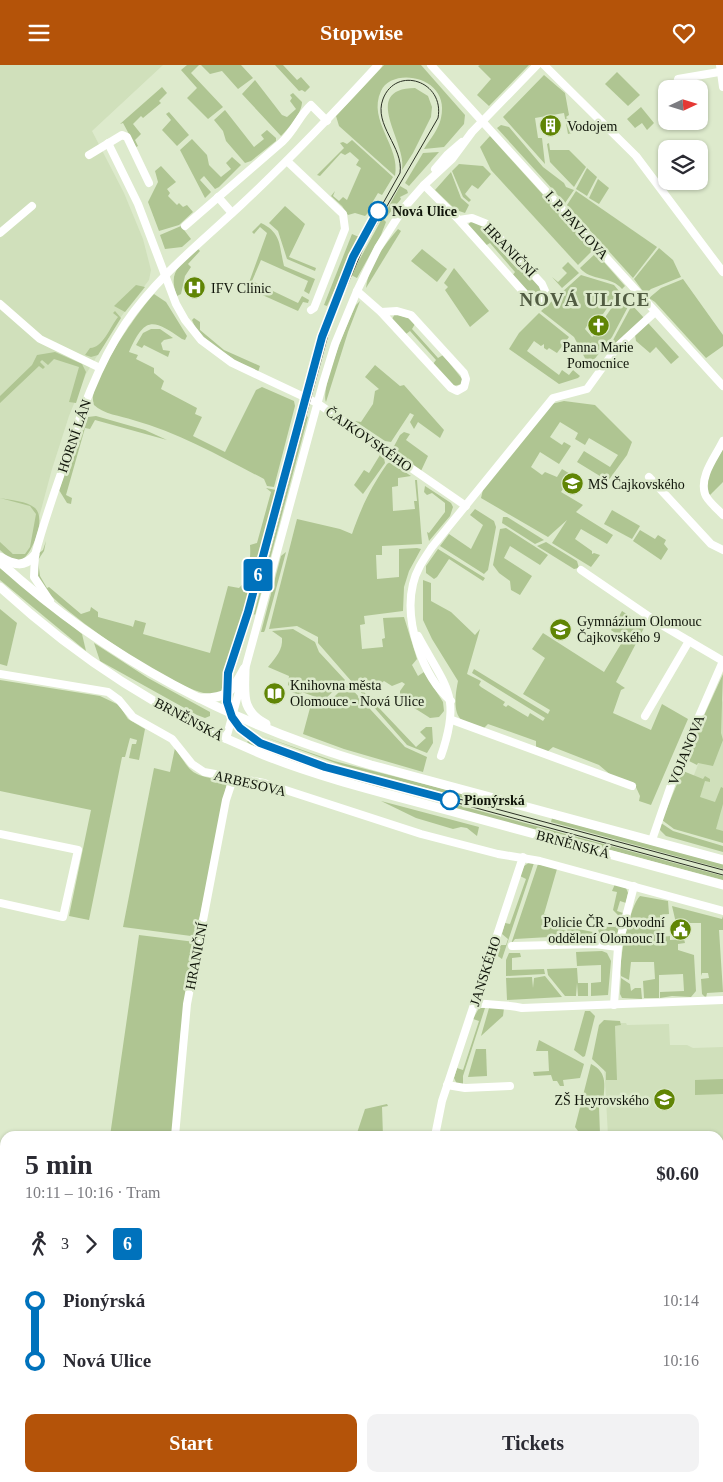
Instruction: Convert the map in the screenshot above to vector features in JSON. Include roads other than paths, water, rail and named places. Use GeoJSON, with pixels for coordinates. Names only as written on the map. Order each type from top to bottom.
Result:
{"type":"FeatureCollection","features":[{"type":"Feature","properties":{"kind":"main road"},"geometry":{"type":"LineString","coordinates":[[0,557],[18,565],[27,563],[35,555]]}},
{"type":"Feature","properties":{"kind":"main road","name":"BRNĚNSKÁ"},"geometry":{"type":"LineString","coordinates":[[0,562],[55,608],[125,657],[194,697],[232,715],[297,740],[371,765],[723,860]]}},
{"type":"Feature","properties":{"kind":"main road","name":"BRNĚNSKÁ"},"geometry":{"type":"LineString","coordinates":[[0,587],[52,631],[117,678],[179,715],[226,739],[264,755],[338,780],[723,885]]}},
{"type":"Feature","properties":{"kind":"main road"},"geometry":{"type":"LineString","coordinates":[[194,697],[217,698],[226,695],[234,687],[245,668]]}},
{"type":"Feature","properties":{"kind":"main road"},"geometry":{"type":"LineString","coordinates":[[245,668],[245,696],[250,713],[297,740]]}},
{"type":"Feature","properties":{"kind":"street","name":"HORNÍ LÁN"},"geometry":{"type":"LineString","coordinates":[[55,608],[36,582],[33,565],[35,555],[79,418],[100,368],[126,323],[165,277],[287,161],[327,121],[378,65]]}},
{"type":"Feature","properties":{"kind":"street","name":"I. P. PAVLOVA"},"geometry":{"type":"LineString","coordinates":[[431,65],[723,386]]}},
{"type":"Feature","properties":{"kind":"street"},"geometry":{"type":"LineString","coordinates":[[226,739],[317,403],[335,344],[357,291],[388,231],[403,209],[424,185],[452,159],[465,139],[537,65]]}},
{"type":"Feature","properties":{"kind":"street"},"geometry":{"type":"LineString","coordinates":[[544,65],[636,156],[723,272]]}},
{"type":"Feature","properties":{"kind":"street"},"geometry":{"type":"LineString","coordinates":[[678,80],[720,69],[723,87]]}},
{"type":"Feature","properties":{"kind":"street"},"geometry":{"type":"LineString","coordinates":[[185,226],[291,133],[301,117],[312,105],[327,121]]}},
{"type":"Feature","properties":{"kind":"street"},"geometry":{"type":"LineString","coordinates":[[89,155],[122,135],[127,137],[149,183]]}},
{"type":"Feature","properties":{"kind":"street"},"geometry":{"type":"LineString","coordinates":[[108,143],[138,204],[165,277]]}},
{"type":"Feature","properties":{"kind":"street"},"geometry":{"type":"LineString","coordinates":[[287,161],[339,210],[346,222],[345,229],[314,308],[311,311]]}},
{"type":"Feature","properties":{"kind":"street","name":"HRANIČNÍ"},"geometry":{"type":"LineString","coordinates":[[424,185],[459,220],[531,300],[536,302],[543,299],[546,293],[542,284],[490,227],[482,221],[472,218],[459,220]]}},
{"type":"Feature","properties":{"kind":"street"},"geometry":{"type":"LineString","coordinates":[[218,197],[232,213]]}},
{"type":"Feature","properties":{"kind":"street"},"geometry":{"type":"LineString","coordinates":[[0,233],[32,205]]}},
{"type":"Feature","properties":{"kind":"street","name":"ČAJKOVSKÉHO"},"geometry":{"type":"LineString","coordinates":[[165,277],[185,320],[196,334],[219,355],[317,403],[466,506]]}},
{"type":"Feature","properties":{"kind":"street"},"geometry":{"type":"LineString","coordinates":[[357,291],[381,312],[450,388],[457,391],[464,387],[466,379],[464,373],[412,315],[397,311],[381,312]]}},
{"type":"Feature","properties":{"kind":"street"},"geometry":{"type":"LineString","coordinates":[[0,304],[40,339],[100,368]]}},
{"type":"Feature","properties":{"kind":"street"},"geometry":{"type":"LineString","coordinates":[[441,756],[452,720],[450,701],[445,684],[414,629],[411,615],[411,594],[417,571],[432,547],[553,398],[587,389],[618,346],[655,312]]}},
{"type":"Feature","properties":{"kind":"street"},"geometry":{"type":"LineString","coordinates":[[723,441],[706,473],[704,484],[706,496],[723,515]]}},
{"type":"Feature","properties":{"kind":"street"},"geometry":{"type":"LineString","coordinates":[[648,477],[711,544],[723,549]]}},
{"type":"Feature","properties":{"kind":"street"},"geometry":{"type":"LineString","coordinates":[[581,570],[689,641],[723,661]]}},
{"type":"Feature","properties":{"kind":"street"},"geometry":{"type":"LineString","coordinates":[[646,716],[689,641]]}},
{"type":"Feature","properties":{"kind":"street","name":"VOJANOVA"},"geometry":{"type":"LineString","coordinates":[[652,841],[679,762],[723,661]]}},
{"type":"Feature","properties":{"kind":"street","name":"ARBESOVA"},"geometry":{"type":"LineString","coordinates":[[0,674],[108,692],[116,697],[133,717],[172,739],[198,769],[233,779],[270,785],[378,821]]}},
{"type":"Feature","properties":{"kind":"street"},"geometry":{"type":"LineString","coordinates":[[452,720],[632,786]]}},
{"type":"Feature","properties":{"kind":"street","name":"HRANIČNÍ"},"geometry":{"type":"LineString","coordinates":[[175,1131],[187,1005],[226,800],[233,779]]}},
{"type":"Feature","properties":{"kind":"street","name":"BRNĚNSKÁ"},"geometry":{"type":"LineString","coordinates":[[378,821],[471,847],[523,857],[723,911]]}},
{"type":"Feature","properties":{"kind":"street"},"geometry":{"type":"LineString","coordinates":[[0,834],[78,850],[63,917],[0,903]]}},
{"type":"Feature","properties":{"kind":"street","name":"JANSKÉHO"},"geometry":{"type":"LineString","coordinates":[[436,1131],[438,1114],[447,1085],[523,857]]}},
{"type":"Feature","properties":{"kind":"street"},"geometry":{"type":"LineString","coordinates":[[614,1005],[618,947],[634,886]]}},
{"type":"Feature","properties":{"kind":"street"},"geometry":{"type":"LineString","coordinates":[[512,946],[595,944],[618,947]]}},
{"type":"Feature","properties":{"kind":"street"},"geometry":{"type":"LineString","coordinates":[[474,1003],[489,1005],[505,1004],[522,1008],[723,1000]]}},
{"type":"Feature","properties":{"kind":"street"},"geometry":{"type":"LineString","coordinates":[[447,1085],[465,1089],[510,1086]]}},
{"type":"Feature","properties":{"kind":"tram line"},"geometry":{"type":"LineString","coordinates":[[723,870],[329,764],[254,736],[233,711],[229,692],[232,675],[252,614],[332,320],[365,244],[438,118],[438,105],[434,95],[427,87],[418,82],[408,80],[398,82],[389,89],[383,99],[381,109],[385,127],[398,154],[400,173],[353,257],[322,337],[248,612],[228,674],[226,695],[232,717],[252,739],[325,767],[723,875]]}},
{"type":"Feature","properties":{"kind":"tram line","name":"6"},"geometry":{"type":"LineString","coordinates":[[378,211],[353,257],[334,301],[322,337],[248,612],[228,673],[226,695],[232,717],[240,728],[252,739],[260,743],[325,767],[450,800]]}},
{"type":"Feature","properties":{"kind":"place","name":"Vodojem"},"geometry":{"type":"Point","coordinates":[551,126]}},
{"type":"Feature","properties":{"kind":"place","name":"Nová Ulice"},"geometry":{"type":"Point","coordinates":[378,211]}},
{"type":"Feature","properties":{"kind":"place","name":"IFV Clinic"},"geometry":{"type":"Point","coordinates":[195,288]}},
{"type":"Feature","properties":{"kind":"place","name":"Panna Marie Pomocnice"},"geometry":{"type":"Point","coordinates":[598,325]}},
{"type":"Feature","properties":{"kind":"place","name":"MŠ Čajkovského"},"geometry":{"type":"Point","coordinates":[572,484]}},
{"type":"Feature","properties":{"kind":"place","name":"Gymnázium Olomouc Čajkovského 9"},"geometry":{"type":"Point","coordinates":[561,629]}},
{"type":"Feature","properties":{"kind":"place","name":"Knihovna města Olomouce - Nová Ulice"},"geometry":{"type":"Point","coordinates":[274,693]}},
{"type":"Feature","properties":{"kind":"place","name":"Pionýrská"},"geometry":{"type":"Point","coordinates":[450,800]}},
{"type":"Feature","properties":{"kind":"place","name":"Policie ČR - Obvodní oddělení Olomouc II"},"geometry":{"type":"Point","coordinates":[681,930]}},
{"type":"Feature","properties":{"kind":"place","name":"ZŠ Heyrovského"},"geometry":{"type":"Point","coordinates":[665,1100]}},
{"type":"Feature","properties":{"kind":"district","name":"NOVÁ ULICE"},"geometry":{"type":"Point","coordinates":[585,299]}}]}
